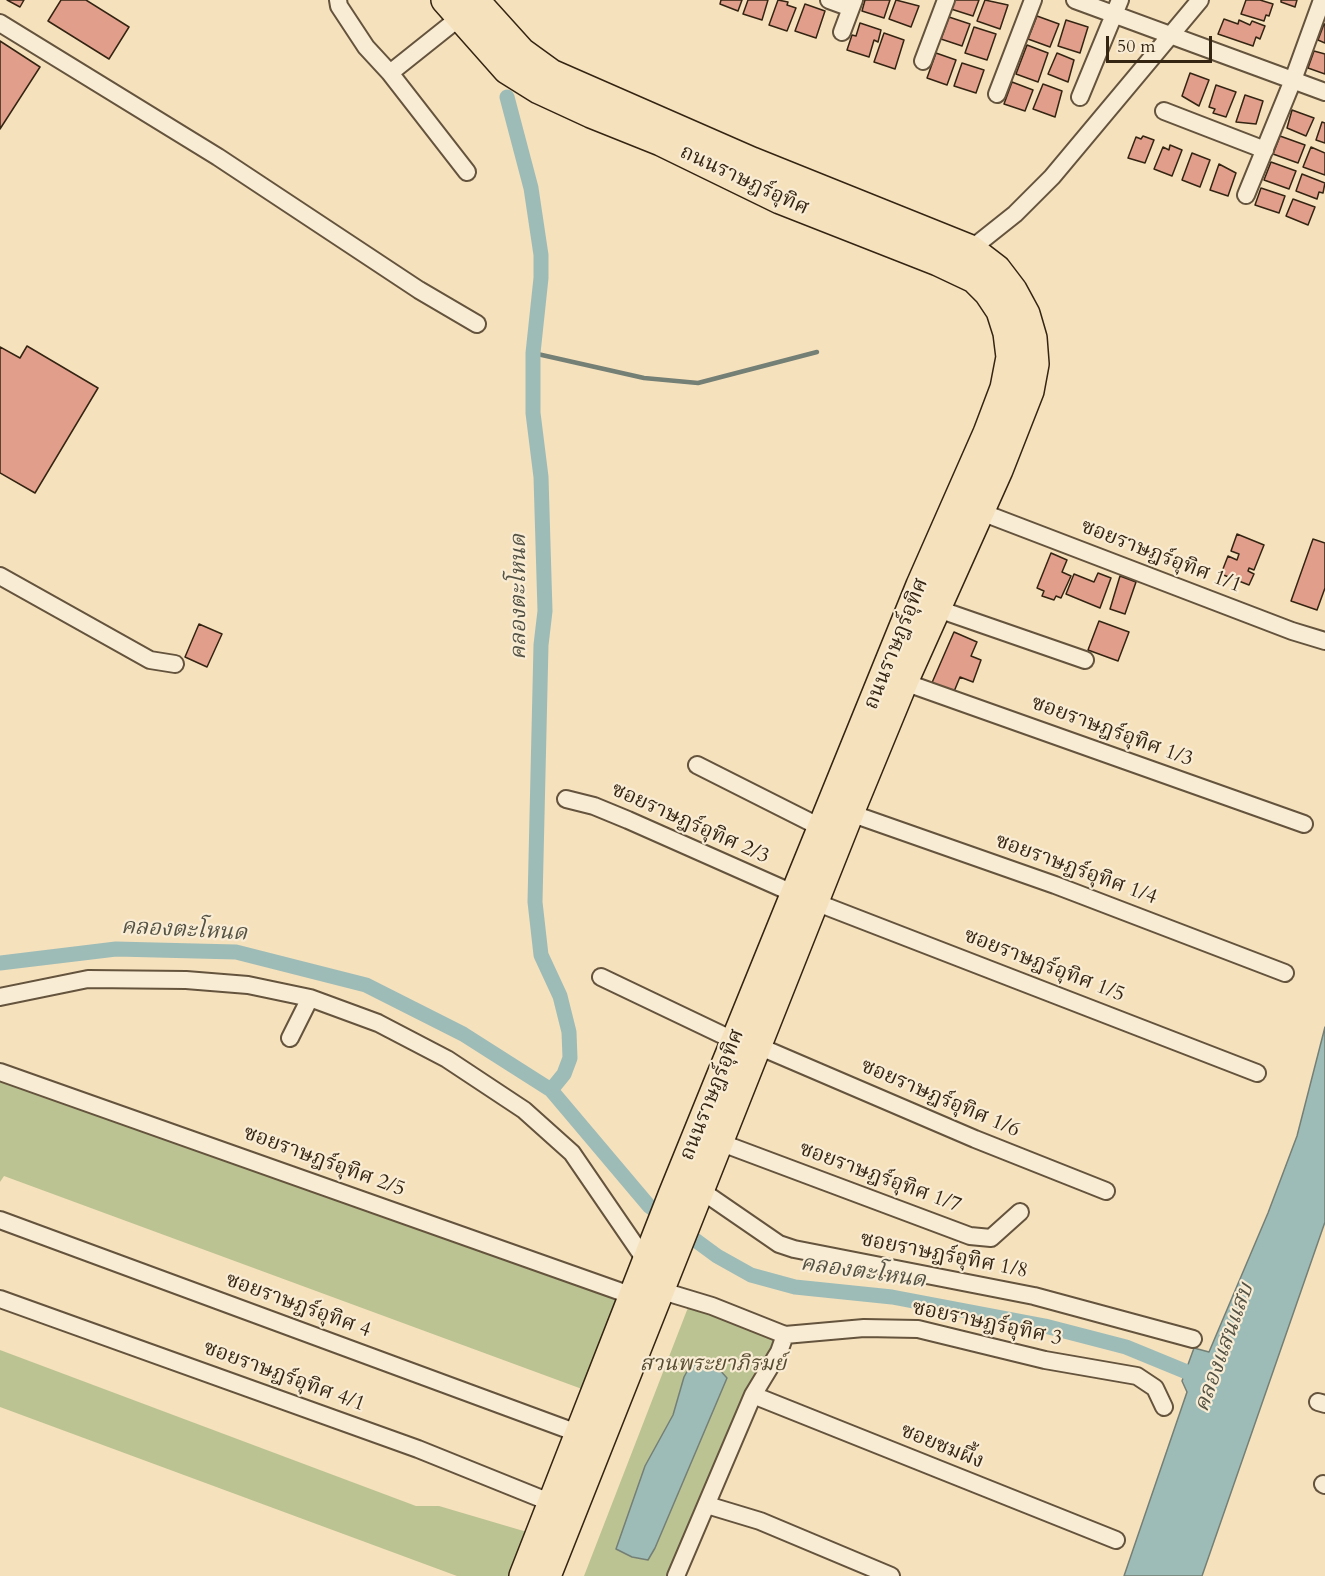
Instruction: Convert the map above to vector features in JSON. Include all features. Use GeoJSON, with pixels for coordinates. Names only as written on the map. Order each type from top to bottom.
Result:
{"type":"FeatureCollection","features":[{"type":"Feature","properties":{"kind":"main road","name":"ถนนราษฎร์อุทิศ"},"geometry":{"type":"LineString","coordinates":[[460,6],[551,73],[752,161],[971,249],[998,269],[1013,290],[1026,314],[1033,338],[1035,364],[1030,391],[981,512],[904,682],[850,813],[805,898],[688,1197]]}},
{"type":"Feature","properties":{"kind":"main road","name":"ถนนราษฎร์อุทิศ"},"geometry":{"type":"LineString","coordinates":[[460,6],[507,69],[538,90],[661,142],[780,200],[974,279],[988,293],[1000,311],[1007,333],[1010,357],[1004,388],[822,828],[805,898]]}},
{"type":"Feature","properties":{"kind":"main road","name":"ถนนราษฎร์อุทิศ"},"geometry":{"type":"LineString","coordinates":[[547,1576],[646,1293],[656,1257],[719,1142],[747,1044]]}},
{"type":"Feature","properties":{"kind":"main road","name":"ถนนราษฎร์อุทิศ"},"geometry":{"type":"LineString","coordinates":[[523,1576],[580,1434],[646,1293]]}},
{"type":"Feature","properties":{"kind":"street"},"geometry":{"type":"LineString","coordinates":[[338,0],[339,6],[366,47],[390,73],[467,172]]}},
{"type":"Feature","properties":{"kind":"street"},"geometry":{"type":"LineString","coordinates":[[829,0],[852,4],[842,32]]}},
{"type":"Feature","properties":{"kind":"street"},"geometry":{"type":"LineString","coordinates":[[923,61],[946,0]]}},
{"type":"Feature","properties":{"kind":"street"},"geometry":{"type":"LineString","coordinates":[[997,94],[1034,0]]}},
{"type":"Feature","properties":{"kind":"street"},"geometry":{"type":"LineString","coordinates":[[1075,0],[1117,7],[1170,33],[1325,92]]}},
{"type":"Feature","properties":{"kind":"street"},"geometry":{"type":"LineString","coordinates":[[971,249],[1015,214],[1052,177],[1170,33],[1200,0]]}},
{"type":"Feature","properties":{"kind":"street"},"geometry":{"type":"LineString","coordinates":[[1246,195],[1293,80],[1322,0]]}},
{"type":"Feature","properties":{"kind":"street"},"geometry":{"type":"LineString","coordinates":[[390,73],[460,6]]}},
{"type":"Feature","properties":{"kind":"street"},"geometry":{"type":"LineString","coordinates":[[1080,97],[1117,7]]}},
{"type":"Feature","properties":{"kind":"street"},"geometry":{"type":"LineString","coordinates":[[0,23],[218,157],[419,290],[477,324]]}},
{"type":"Feature","properties":{"kind":"street"},"geometry":{"type":"LineString","coordinates":[[1164,111],[1265,150]]}},
{"type":"Feature","properties":{"kind":"street","name":"ซอยราษฎร์อุทิศ 1/1"},"geometry":{"type":"LineString","coordinates":[[981,512],[1292,631],[1325,641]]}},
{"type":"Feature","properties":{"kind":"street"},"geometry":{"type":"LineString","coordinates":[[0,576],[150,660],[175,664]]}},
{"type":"Feature","properties":{"kind":"street"},"geometry":{"type":"LineString","coordinates":[[938,609],[1084,660]]}},
{"type":"Feature","properties":{"kind":"street","name":"ซอยราษฎร์อุทิศ 1/3"},"geometry":{"type":"LineString","coordinates":[[904,682],[1304,824]]}},
{"type":"Feature","properties":{"kind":"street"},"geometry":{"type":"LineString","coordinates":[[697,765],[822,828]]}},
{"type":"Feature","properties":{"kind":"street","name":"ซอยราษฎร์อุทิศ 2/3"},"geometry":{"type":"LineString","coordinates":[[566,799],[594,806],[628,820],[805,898]]}},
{"type":"Feature","properties":{"kind":"street","name":"ซอยราษฎร์อุทิศ 1/4"},"geometry":{"type":"LineString","coordinates":[[850,813],[1055,885],[1285,973]]}},
{"type":"Feature","properties":{"kind":"street","name":"ซอยราษฎร์อุทิศ 1/5"},"geometry":{"type":"LineString","coordinates":[[805,898],[1257,1073]]}},
{"type":"Feature","properties":{"kind":"street","name":"ซอยราษฎร์อุทิศ 1/6"},"geometry":{"type":"LineString","coordinates":[[601,977],[747,1044],[1106,1191]]}},
{"type":"Feature","properties":{"kind":"street"},"geometry":{"type":"LineString","coordinates":[[0,997],[99,979],[186,980],[248,985],[310,998],[378,1023],[447,1059],[524,1110],[572,1153],[656,1257]]}},
{"type":"Feature","properties":{"kind":"street"},"geometry":{"type":"LineString","coordinates":[[290,1038],[310,998]]}},
{"type":"Feature","properties":{"kind":"street","name":"ซอยราษฎร์อุทิศ 2/5"},"geometry":{"type":"LineString","coordinates":[[0,1072],[646,1293]]}},
{"type":"Feature","properties":{"kind":"street","name":"ซอยราษฎร์อุทิศ 1/7"},"geometry":{"type":"LineString","coordinates":[[719,1142],[970,1236],[991,1238],[1020,1212]]}},
{"type":"Feature","properties":{"kind":"street","name":"ซอยราษฎร์อุทิศ 1/8"},"geometry":{"type":"LineString","coordinates":[[688,1197],[732,1214],[786,1247],[1034,1296],[1193,1339]]}},
{"type":"Feature","properties":{"kind":"street","name":"ซอยราษฎร์อุทิศ 4"},"geometry":{"type":"LineString","coordinates":[[0,1220],[580,1434]]}},
{"type":"Feature","properties":{"kind":"street","name":"ซอยราษฎร์อุทิศ 3"},"geometry":{"type":"LineString","coordinates":[[646,1293],[712,1306],[785,1335],[864,1328],[918,1329],[1045,1360],[1137,1376],[1155,1388],[1164,1407]]}},
{"type":"Feature","properties":{"kind":"street","name":"ซอยราษฎร์อุทิศ 4/1"},"geometry":{"type":"LineString","coordinates":[[0,1299],[417,1449],[552,1503]]}},
{"type":"Feature","properties":{"kind":"street"},"geometry":{"type":"LineString","coordinates":[[676,1576],[753,1395],[779,1352],[785,1335]]}},
{"type":"Feature","properties":{"kind":"street","name":"ซอยชมผึ้ง"},"geometry":{"type":"LineString","coordinates":[[753,1395],[1116,1540]]}},
{"type":"Feature","properties":{"kind":"street"},"geometry":{"type":"LineString","coordinates":[[707,1505],[760,1521],[891,1576]]}},
{"type":"Feature","properties":{"kind":"green space"},"geometry":{"type":"Polygon","coordinates":[[[0,1069],[619,1296],[582,1389],[4,1176],[0,1182],[0,1069]]]}},
{"type":"Feature","properties":{"kind":"green space","name":"สวนพระยาภิรมย์"},"geometry":{"type":"Polygon","coordinates":[[[689,1305],[773,1338],[777,1344],[670,1576],[584,1576],[689,1305]]]}},
{"type":"Feature","properties":{"kind":"green space"},"geometry":{"type":"Polygon","coordinates":[[[0,1350],[416,1506],[439,1506],[527,1532],[508,1576],[457,1576],[0,1407],[0,1350]]]}},
{"type":"Feature","properties":{"kind":"water","name":"คลองแสนแสบ"},"geometry":{"type":"Polygon","coordinates":[[[1325,1027],[1325,1222],[1202,1576],[1124,1576],[1187,1392],[1182,1381],[1194,1348],[1209,1352],[1268,1213],[1297,1136],[1325,1027]]]}},
{"type":"Feature","properties":{"kind":"water"},"geometry":{"type":"Polygon","coordinates":[[[699,1363],[718,1368],[727,1378],[655,1548],[648,1560],[632,1557],[616,1549],[645,1466],[673,1415],[684,1377],[690,1366],[699,1363]]]}},
{"type":"Feature","properties":{"kind":"building"},"geometry":{"type":"Polygon","coordinates":[[[7,0],[24,0],[20,7],[7,0]]]}},
{"type":"Feature","properties":{"kind":"building"},"geometry":{"type":"Polygon","coordinates":[[[61,0],[86,0],[129,27],[109,59],[48,21],[61,0]]]}},
{"type":"Feature","properties":{"kind":"building"},"geometry":{"type":"Polygon","coordinates":[[[721,0],[742,0],[738,11],[720,4],[721,0]]]}},
{"type":"Feature","properties":{"kind":"building"},"geometry":{"type":"Polygon","coordinates":[[[748,0],[768,0],[762,20],[743,14],[748,0]]]}},
{"type":"Feature","properties":{"kind":"building"},"geometry":{"type":"Polygon","coordinates":[[[778,0],[788,2],[787,5],[796,8],[787,31],[769,25],[778,0]]]}},
{"type":"Feature","properties":{"kind":"building"},"geometry":{"type":"Polygon","coordinates":[[[865,0],[890,0],[884,18],[862,11],[865,0]]]}},
{"type":"Feature","properties":{"kind":"building"},"geometry":{"type":"Polygon","coordinates":[[[896,0],[919,6],[911,27],[889,19],[896,0]]]}},
{"type":"Feature","properties":{"kind":"building"},"geometry":{"type":"Polygon","coordinates":[[[955,0],[979,0],[973,16],[951,9],[955,0]]]}},
{"type":"Feature","properties":{"kind":"building"},"geometry":{"type":"Polygon","coordinates":[[[985,0],[1008,5],[1000,29],[977,21],[985,0]]]}},
{"type":"Feature","properties":{"kind":"building"},"geometry":{"type":"Polygon","coordinates":[[[1246,0],[1260,0],[1273,4],[1269,16],[1266,15],[1264,21],[1241,14],[1246,0]]]}},
{"type":"Feature","properties":{"kind":"building"},"geometry":{"type":"Polygon","coordinates":[[[1281,0],[1297,0],[1295,7],[1281,0]]]}},
{"type":"Feature","properties":{"kind":"building"},"geometry":{"type":"Polygon","coordinates":[[[805,4],[825,11],[816,38],[795,31],[805,4]]]}},
{"type":"Feature","properties":{"kind":"building"},"geometry":{"type":"Polygon","coordinates":[[[1037,16],[1059,24],[1050,47],[1028,39],[1037,16]]]}},
{"type":"Feature","properties":{"kind":"building"},"geometry":{"type":"Polygon","coordinates":[[[949,17],[970,24],[962,46],[941,39],[949,17]]]}},
{"type":"Feature","properties":{"kind":"building"},"geometry":{"type":"Polygon","coordinates":[[[1224,19],[1238,24],[1239,20],[1250,25],[1252,21],[1265,26],[1260,39],[1256,37],[1253,46],[1218,34],[1224,19]]]}},
{"type":"Feature","properties":{"kind":"building"},"geometry":{"type":"Polygon","coordinates":[[[1066,20],[1088,27],[1080,53],[1058,46],[1066,20]]]}},
{"type":"Feature","properties":{"kind":"building"},"geometry":{"type":"Polygon","coordinates":[[[860,23],[881,30],[878,42],[874,40],[869,57],[847,50],[852,35],[856,36],[860,23]]]}},
{"type":"Feature","properties":{"kind":"building"},"geometry":{"type":"Polygon","coordinates":[[[1325,24],[1325,43],[1318,40],[1325,24]]]}},
{"type":"Feature","properties":{"kind":"building"},"geometry":{"type":"Polygon","coordinates":[[[974,27],[996,34],[987,60],[965,53],[974,27]]]}},
{"type":"Feature","properties":{"kind":"building"},"geometry":{"type":"Polygon","coordinates":[[[884,33],[904,40],[895,69],[874,62],[884,33]]]}},
{"type":"Feature","properties":{"kind":"building"},"geometry":{"type":"Polygon","coordinates":[[[0,41],[40,67],[0,129],[0,41]]]}},
{"type":"Feature","properties":{"kind":"building"},"geometry":{"type":"Polygon","coordinates":[[[1027,45],[1048,53],[1038,82],[1016,74],[1027,45]]]}},
{"type":"Feature","properties":{"kind":"building"},"geometry":{"type":"Polygon","coordinates":[[[1314,51],[1325,54],[1325,74],[1308,68],[1314,51]]]}},
{"type":"Feature","properties":{"kind":"building"},"geometry":{"type":"Polygon","coordinates":[[[936,53],[956,60],[947,85],[927,78],[936,53]]]}},
{"type":"Feature","properties":{"kind":"building"},"geometry":{"type":"Polygon","coordinates":[[[1057,53],[1074,60],[1068,82],[1048,74],[1057,53]]]}},
{"type":"Feature","properties":{"kind":"building"},"geometry":{"type":"Polygon","coordinates":[[[962,63],[984,70],[976,93],[954,86],[962,63]]]}},
{"type":"Feature","properties":{"kind":"building"},"geometry":{"type":"Polygon","coordinates":[[[1190,73],[1209,80],[1199,106],[1182,96],[1190,73]]]}},
{"type":"Feature","properties":{"kind":"building"},"geometry":{"type":"Polygon","coordinates":[[[1012,82],[1033,90],[1025,111],[1004,104],[1012,82]]]}},
{"type":"Feature","properties":{"kind":"building"},"geometry":{"type":"Polygon","coordinates":[[[1043,84],[1062,91],[1055,117],[1033,109],[1043,84]]]}},
{"type":"Feature","properties":{"kind":"building"},"geometry":{"type":"Polygon","coordinates":[[[1216,85],[1236,92],[1226,117],[1213,113],[1215,109],[1209,107],[1216,85]]]}},
{"type":"Feature","properties":{"kind":"building"},"geometry":{"type":"Polygon","coordinates":[[[1245,95],[1263,101],[1256,124],[1236,122],[1245,95]]]}},
{"type":"Feature","properties":{"kind":"building"},"geometry":{"type":"Polygon","coordinates":[[[1292,110],[1314,118],[1306,136],[1287,128],[1292,110]]]}},
{"type":"Feature","properties":{"kind":"building"},"geometry":{"type":"Polygon","coordinates":[[[1322,122],[1325,123],[1325,143],[1316,140],[1322,122]]]}},
{"type":"Feature","properties":{"kind":"building"},"geometry":{"type":"Polygon","coordinates":[[[1143,136],[1154,140],[1145,163],[1128,158],[1136,137],[1141,139],[1143,136]]]}},
{"type":"Feature","properties":{"kind":"building"},"geometry":{"type":"Polygon","coordinates":[[[1280,136],[1305,145],[1298,163],[1273,154],[1280,136]]]}},
{"type":"Feature","properties":{"kind":"building"},"geometry":{"type":"Polygon","coordinates":[[[1170,145],[1182,150],[1172,176],[1154,169],[1163,147],[1169,150],[1170,145]]]}},
{"type":"Feature","properties":{"kind":"building"},"geometry":{"type":"Polygon","coordinates":[[[1311,147],[1325,153],[1325,175],[1303,167],[1311,147]]]}},
{"type":"Feature","properties":{"kind":"building"},"geometry":{"type":"Polygon","coordinates":[[[1192,153],[1210,160],[1200,187],[1182,180],[1192,153]]]}},
{"type":"Feature","properties":{"kind":"building"},"geometry":{"type":"Polygon","coordinates":[[[1271,162],[1296,171],[1289,189],[1264,180],[1271,162]]]}},
{"type":"Feature","properties":{"kind":"building"},"geometry":{"type":"Polygon","coordinates":[[[1219,164],[1236,173],[1228,196],[1210,190],[1219,164]]]}},
{"type":"Feature","properties":{"kind":"building"},"geometry":{"type":"Polygon","coordinates":[[[1302,174],[1325,183],[1323,193],[1319,192],[1317,199],[1296,191],[1302,174]]]}},
{"type":"Feature","properties":{"kind":"building"},"geometry":{"type":"Polygon","coordinates":[[[1261,188],[1285,196],[1279,213],[1255,205],[1261,188]]]}},
{"type":"Feature","properties":{"kind":"building"},"geometry":{"type":"Polygon","coordinates":[[[1293,199],[1315,207],[1308,225],[1286,216],[1293,199]]]}},
{"type":"Feature","properties":{"kind":"building"},"geometry":{"type":"Polygon","coordinates":[[[27,346],[98,388],[35,493],[0,473],[0,347],[20,358],[27,346]]]}},
{"type":"Feature","properties":{"kind":"building"},"geometry":{"type":"Polygon","coordinates":[[[1237,534],[1264,545],[1254,570],[1249,568],[1248,571],[1254,574],[1249,585],[1221,574],[1228,556],[1237,560],[1239,554],[1231,551],[1237,534]]]}},
{"type":"Feature","properties":{"kind":"building"},"geometry":{"type":"Polygon","coordinates":[[[1313,539],[1325,543],[1325,588],[1317,610],[1291,601],[1313,539]]]}},
{"type":"Feature","properties":{"kind":"building"},"geometry":{"type":"Polygon","coordinates":[[[1051,553],[1067,560],[1062,572],[1071,576],[1061,598],[1056,596],[1054,600],[1042,596],[1044,591],[1037,588],[1051,553]]]}},
{"type":"Feature","properties":{"kind":"building"},"geometry":{"type":"Polygon","coordinates":[[[1098,573],[1111,578],[1100,608],[1066,594],[1074,574],[1094,582],[1098,573]]]}},
{"type":"Feature","properties":{"kind":"building"},"geometry":{"type":"Polygon","coordinates":[[[1120,576],[1136,582],[1125,614],[1110,609],[1120,576]]]}},
{"type":"Feature","properties":{"kind":"building"},"geometry":{"type":"Polygon","coordinates":[[[1099,621],[1129,632],[1118,661],[1088,650],[1099,621]]]}},
{"type":"Feature","properties":{"kind":"building"},"geometry":{"type":"Polygon","coordinates":[[[199,624],[222,634],[207,667],[185,657],[199,624]]]}},
{"type":"Feature","properties":{"kind":"building"},"geometry":{"type":"Polygon","coordinates":[[[954,632],[977,642],[971,656],[981,660],[973,682],[960,677],[953,694],[931,685],[954,632]]]}},
{"type":"Feature","properties":{"kind":"waterway","name":"คลองตะโหนด"},"geometry":{"type":"LineString","coordinates":[[507,97],[531,188],[541,255],[541,278],[533,353],[533,413],[541,477],[545,611],[541,645],[535,902],[541,955],[560,996],[569,1032],[570,1058],[564,1074],[551,1090]]}},
{"type":"Feature","properties":{"kind":"waterway"},"geometry":{"type":"LineString","coordinates":[[533,353],[644,378],[698,383],[817,352]]}},
{"type":"Feature","properties":{"kind":"waterway","name":"คลองตะโหนด"},"geometry":{"type":"LineString","coordinates":[[0,963],[116,949],[236,952],[366,985],[463,1034],[551,1090],[649,1206],[717,1256],[751,1275],[795,1287],[892,1297],[1045,1326],[1126,1347],[1204,1379]]}}]}
